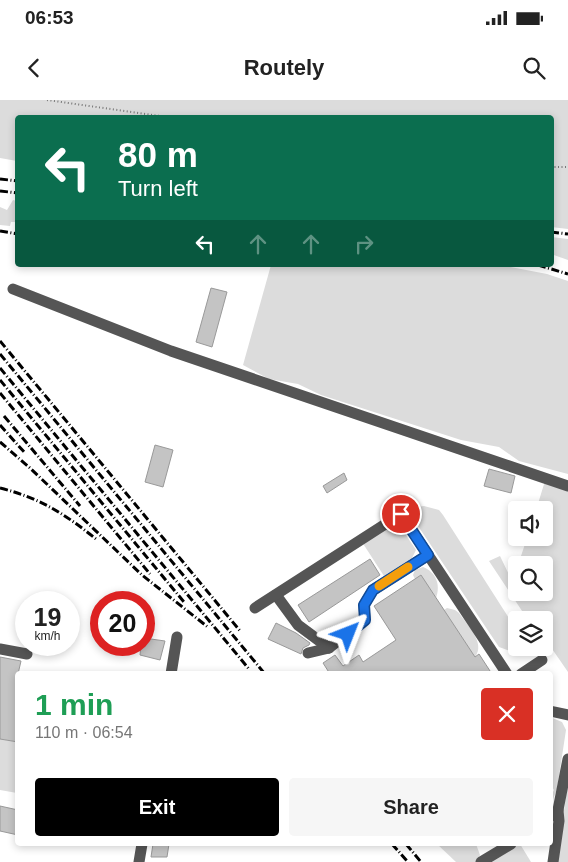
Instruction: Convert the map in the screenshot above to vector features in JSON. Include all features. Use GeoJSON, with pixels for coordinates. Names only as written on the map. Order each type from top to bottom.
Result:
{"type":"FeatureCollection","features":[{"type":"Feature","properties":{"kind":"street"},"geometry":{"type":"LineString","coordinates":[[13,289],[172,351],[568,486]]}},
{"type":"Feature","properties":{"kind":"street"},"geometry":{"type":"LineString","coordinates":[[255,608],[401,514],[505,671]]}},
{"type":"Feature","properties":{"kind":"street"},"geometry":{"type":"LineString","coordinates":[[308,653],[329,648],[365,620],[364,605],[373,590],[428,555]]}},
{"type":"Feature","properties":{"kind":"street"},"geometry":{"type":"LineString","coordinates":[[276,595],[298,625],[329,648]]}},
{"type":"Feature","properties":{"kind":"street"},"geometry":{"type":"LineString","coordinates":[[171,671],[177,637]]}},
{"type":"Feature","properties":{"kind":"street"},"geometry":{"type":"LineString","coordinates":[[0,649],[15,652]]}},
{"type":"Feature","properties":{"kind":"street"},"geometry":{"type":"LineString","coordinates":[[526,671],[542,660]]}},
{"type":"Feature","properties":{"kind":"street"},"geometry":{"type":"LineString","coordinates":[[553,712],[568,715]]}},
{"type":"Feature","properties":{"kind":"street"},"geometry":{"type":"LineString","coordinates":[[553,862],[559,820],[554,813],[568,759]]}},
{"type":"Feature","properties":{"kind":"street"},"geometry":{"type":"LineString","coordinates":[[139,862],[142,846]]}},
{"type":"Feature","properties":{"kind":"street"},"geometry":{"type":"LineString","coordinates":[[481,862],[508,846]]}},
{"type":"Feature","properties":{"kind":"path"},"geometry":{"type":"LineString","coordinates":[[47,100],[153,115]]}},
{"type":"Feature","properties":{"kind":"path"},"geometry":{"type":"LineString","coordinates":[[554,167],[568,167]]}},
{"type":"Feature","properties":{"kind":"shaded area"},"geometry":{"type":"Polygon","coordinates":[[[0,100],[568,100],[568,229],[554,227],[554,115],[15,115],[15,161],[0,158],[0,100]]]}},
{"type":"Feature","properties":{"kind":"shaded area"},"geometry":{"type":"Polygon","coordinates":[[[13,200],[15,200],[15,222],[11,222],[10,226],[0,225],[0,207],[7,210],[13,200]]]}},
{"type":"Feature","properties":{"kind":"shaded area"},"geometry":{"type":"Polygon","coordinates":[[[554,237],[568,239],[568,260],[554,255],[554,237]]]}},
{"type":"Feature","properties":{"kind":"shaded area"},"geometry":{"type":"Polygon","coordinates":[[[270,267],[510,267],[547,274],[568,281],[568,474],[519,461],[499,447],[461,440],[321,395],[298,384],[269,379],[243,365],[270,267]]]}},
{"type":"Feature","properties":{"kind":"shaded area"},"geometry":{"type":"Polygon","coordinates":[[[545,481],[568,489],[568,672],[553,650],[553,611],[522,611],[515,601],[553,601],[553,556],[521,556],[524,546],[553,546],[553,501],[539,501],[545,481]]]}},
{"type":"Feature","properties":{"kind":"shaded area"},"geometry":{"type":"Polygon","coordinates":[[[424,506],[439,510],[443,515],[508,617],[508,650],[499,647],[408,511],[424,506]]]}},
{"type":"Feature","properties":{"kind":"shaded area"},"geometry":{"type":"Polygon","coordinates":[[[388,527],[402,529],[416,550],[412,558],[384,576],[362,542],[388,527]]]}},
{"type":"Feature","properties":{"kind":"shaded area"},"geometry":{"type":"Polygon","coordinates":[[[500,556],[508,573],[508,590],[489,561],[500,556]]]}},
{"type":"Feature","properties":{"kind":"shaded area"},"geometry":{"type":"Polygon","coordinates":[[[423,567],[431,572],[438,584],[436,598],[421,575],[415,579],[413,575],[415,570],[423,567]]]}},
{"type":"Feature","properties":{"kind":"shaded area"},"geometry":{"type":"Polygon","coordinates":[[[447,608],[459,613],[474,634],[478,646],[478,652],[475,657],[444,610],[447,608]]]}},
{"type":"Feature","properties":{"kind":"shaded area"},"geometry":{"type":"Polygon","coordinates":[[[553,718],[562,722],[566,730],[557,789],[553,799],[553,718]]]}},
{"type":"Feature","properties":{"kind":"shaded area"},"geometry":{"type":"Polygon","coordinates":[[[0,739],[15,742],[15,793],[0,790],[0,739]]]}},
{"type":"Feature","properties":{"kind":"shaded area"},"geometry":{"type":"Polygon","coordinates":[[[568,781],[568,862],[557,862],[568,781]]]}},
{"type":"Feature","properties":{"kind":"shaded area"},"geometry":{"type":"Polygon","coordinates":[[[439,846],[477,846],[480,855],[476,862],[456,862],[439,846]]]}},
{"type":"Feature","properties":{"kind":"shaded area"},"geometry":{"type":"Polygon","coordinates":[[[511,846],[521,846],[531,862],[485,862],[511,846]]]}},
{"type":"Feature","properties":{"kind":"building"},"geometry":{"type":"Polygon","coordinates":[[[211,288],[227,292],[212,347],[196,342],[211,288]]]}},
{"type":"Feature","properties":{"kind":"building"},"geometry":{"type":"Polygon","coordinates":[[[155,445],[173,450],[163,487],[145,482],[155,445]]]}},
{"type":"Feature","properties":{"kind":"building"},"geometry":{"type":"Polygon","coordinates":[[[489,469],[515,476],[511,493],[484,486],[489,469]]]}},
{"type":"Feature","properties":{"kind":"building"},"geometry":{"type":"Polygon","coordinates":[[[344,473],[347,480],[327,493],[323,486],[344,473]]]}},
{"type":"Feature","properties":{"kind":"building"},"geometry":{"type":"Polygon","coordinates":[[[370,559],[380,575],[309,622],[298,605],[370,559]]]}},
{"type":"Feature","properties":{"kind":"building"},"geometry":{"type":"Polygon","coordinates":[[[421,575],[475,657],[479,654],[490,671],[328,671],[323,663],[335,655],[343,666],[359,655],[363,662],[396,640],[374,606],[421,575]]]}},
{"type":"Feature","properties":{"kind":"building"},"geometry":{"type":"Polygon","coordinates":[[[276,623],[296,633],[310,643],[303,648],[301,654],[268,639],[276,623]]]}},
{"type":"Feature","properties":{"kind":"building"},"geometry":{"type":"Polygon","coordinates":[[[155,640],[165,641],[160,660],[144,656],[155,656],[155,640]]]}},
{"type":"Feature","properties":{"kind":"building"},"geometry":{"type":"Polygon","coordinates":[[[0,657],[21,661],[19,671],[15,671],[15,742],[0,739],[0,657]]]}},
{"type":"Feature","properties":{"kind":"building"},"geometry":{"type":"Polygon","coordinates":[[[0,806],[15,809],[15,834],[0,831],[0,806]]]}},
{"type":"Feature","properties":{"kind":"building"},"geometry":{"type":"Polygon","coordinates":[[[153,846],[169,846],[167,857],[151,857],[153,846]]]}},
{"type":"Feature","properties":{"kind":"railway"},"geometry":{"type":"LineString","coordinates":[[0,179],[15,181]]}},
{"type":"Feature","properties":{"kind":"railway"},"geometry":{"type":"LineString","coordinates":[[0,191],[15,193]]}},
{"type":"Feature","properties":{"kind":"railway"},"geometry":{"type":"LineString","coordinates":[[0,231],[15,234]]}},
{"type":"Feature","properties":{"kind":"railway"},"geometry":{"type":"LineString","coordinates":[[554,232],[568,234]]}},
{"type":"Feature","properties":{"kind":"railway"},"geometry":{"type":"LineString","coordinates":[[545,267],[568,274]]}},
{"type":"Feature","properties":{"kind":"railway"},"geometry":{"type":"LineString","coordinates":[[0,341],[241,632]]}},
{"type":"Feature","properties":{"kind":"railway"},"geometry":{"type":"LineString","coordinates":[[0,354],[263,671]]}},
{"type":"Feature","properties":{"kind":"railway"},"geometry":{"type":"LineString","coordinates":[[0,368],[249,669]]}},
{"type":"Feature","properties":{"kind":"railway"},"geometry":{"type":"LineString","coordinates":[[0,380],[184,602]]}},
{"type":"Feature","properties":{"kind":"railway"},"geometry":{"type":"LineString","coordinates":[[0,393],[150,574]]}},
{"type":"Feature","properties":{"kind":"railway"},"geometry":{"type":"LineString","coordinates":[[4,416],[80,506]]}},
{"type":"Feature","properties":{"kind":"railway"},"geometry":{"type":"LineString","coordinates":[[0,425],[25,453]]}},
{"type":"Feature","properties":{"kind":"railway"},"geometry":{"type":"LineString","coordinates":[[0,442],[30,468],[142,575],[209,628]]}},
{"type":"Feature","properties":{"kind":"railway"},"geometry":{"type":"LineString","coordinates":[[0,488],[40,502],[74,522],[96,539]]}},
{"type":"Feature","properties":{"kind":"railway"},"geometry":{"type":"LineString","coordinates":[[394,846],[408,862]]}},
{"type":"Feature","properties":{"kind":"railway"},"geometry":{"type":"LineString","coordinates":[[408,846],[421,862]]}},
{"type":"Feature","properties":{"kind":"slow traffic"},"geometry":{"type":"LineString","coordinates":[[379,586],[408,567]]}},
{"type":"Feature","properties":{"kind":"route"},"geometry":{"type":"LineString","coordinates":[[348,634],[365,620],[364,605],[373,590],[428,555],[401,514]]}}]}
